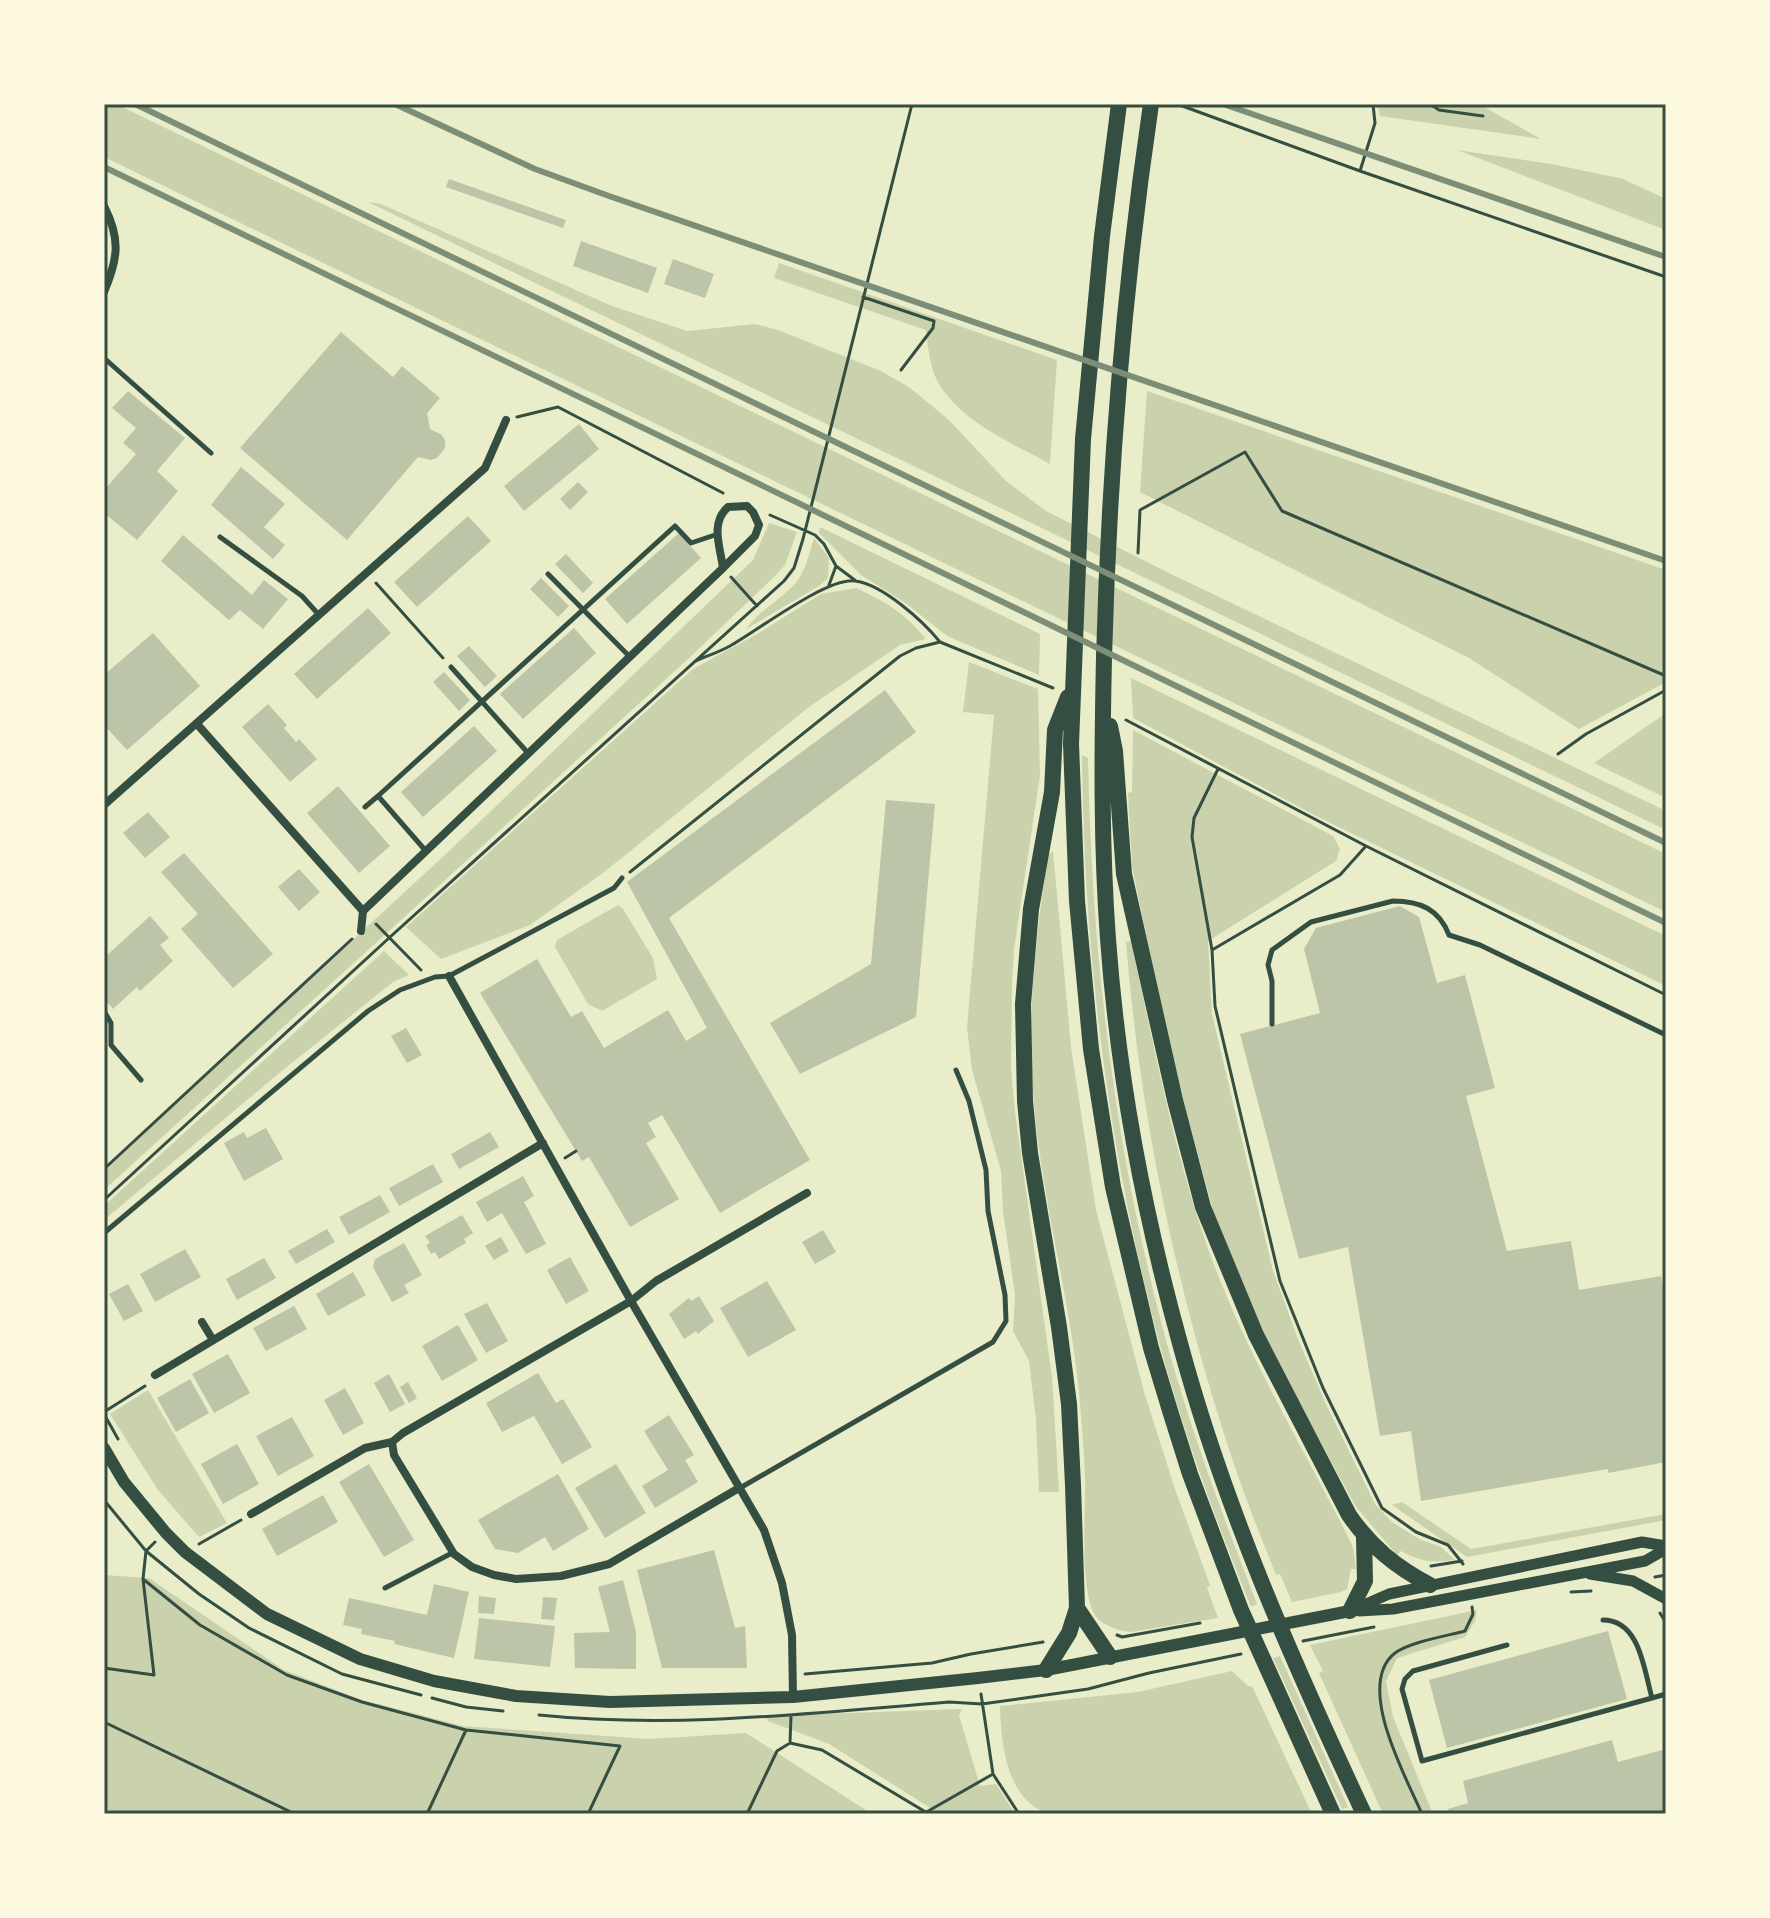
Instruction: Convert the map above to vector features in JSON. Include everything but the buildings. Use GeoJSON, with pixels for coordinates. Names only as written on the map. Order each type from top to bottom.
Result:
{"type":"FeatureCollection","features":[{"type":"Feature","properties":{"kind":"highway"},"geometry":{"type":"LineString","coordinates":[[1119,104],[1102,236],[1083,439],[1069,689],[1077,901],[1091,1049],[1104,1145],[1127,1252],[1155,1361],[1190,1474],[1262,1660],[1333,1814]]}},
{"type":"Feature","properties":{"kind":"highway"},"geometry":{"type":"LineString","coordinates":[[1151,104],[1131,255],[1107,550],[1103,693],[1124,874],[1175,1100],[1203,1207],[1256,1335],[1337,1494],[1364,1538],[1400,1569],[1430,1585]]}},
{"type":"Feature","properties":{"kind":"highway"},"geometry":{"type":"LineString","coordinates":[[1046,1670],[1069,1633],[1077,1608],[1069,1404],[1055,1296],[1030,1153],[1022,1040],[1031,909],[1052,792],[1054,737],[1069,689]]}},
{"type":"Feature","properties":{"kind":"highway"},"geometry":{"type":"LineString","coordinates":[[1109,762],[1103,869],[1108,944],[1138,1163],[1163,1278],[1195,1398],[1235,1513],[1269,1603],[1297,1648],[1364,1814]]}},
{"type":"Feature","properties":{"kind":"highway"},"geometry":{"type":"LineString","coordinates":[[1350,1611],[1365,1581],[1364,1538]]}},
{"type":"Feature","properties":{"kind":"highway"},"geometry":{"type":"LineString","coordinates":[[1077,1608],[1110,1657]]}},
{"type":"Feature","properties":{"kind":"main road"},"geometry":{"type":"LineString","coordinates":[[104,1448],[124,1482],[166,1533],[185,1552],[267,1614],[360,1659],[434,1681],[516,1696],[610,1702],[793,1697],[1046,1670],[1350,1611]]}},
{"type":"Feature","properties":{"kind":"street"},"geometry":{"type":"LineString","coordinates":[[104,206],[115,233],[116,265],[104,292]]}},
{"type":"Feature","properties":{"kind":"street"},"geometry":{"type":"LineString","coordinates":[[104,805],[485,468],[506,420]]}},
{"type":"Feature","properties":{"kind":"street"},"geometry":{"type":"LineString","coordinates":[[361,931],[363,911],[425,850],[723,568],[755,536],[759,525],[747,506],[728,507],[717,523],[723,568]]}},
{"type":"Feature","properties":{"kind":"street"},"geometry":{"type":"LineString","coordinates":[[197,724],[363,911]]}},
{"type":"Feature","properties":{"kind":"street"},"geometry":{"type":"LineString","coordinates":[[449,976],[631,1301],[764,1530],[782,1583],[792,1635],[793,1697]]}},
{"type":"Feature","properties":{"kind":"street"},"geometry":{"type":"LineString","coordinates":[[155,1375],[543,1143]]}},
{"type":"Feature","properties":{"kind":"street"},"geometry":{"type":"LineString","coordinates":[[251,1514],[365,1448],[392,1442],[807,1193]]}},
{"type":"Feature","properties":{"kind":"street"},"geometry":{"type":"LineString","coordinates":[[202,1322],[213,1340]]}},
{"type":"Feature","properties":{"kind":"street"},"geometry":{"type":"LineString","coordinates":[[392,1442],[394,1455],[452,1553],[472,1567],[506,1578],[539,1579],[582,1572],[623,1557],[739,1488]]}},
{"type":"Feature","properties":{"kind":"street"},"geometry":{"type":"LineString","coordinates":[[1350,1611],[1389,1594],[1642,1542],[1666,1547]]}},
{"type":"Feature","properties":{"kind":"street"},"geometry":{"type":"LineString","coordinates":[[1350,1611],[1393,1609],[1645,1561],[1666,1547]]}},
{"type":"Feature","properties":{"kind":"street"},"geometry":{"type":"LineString","coordinates":[[1582,1572],[1633,1581],[1666,1599]]}},
{"type":"Feature","properties":{"kind":"lane"},"geometry":{"type":"LineString","coordinates":[[104,358],[211,453]]}},
{"type":"Feature","properties":{"kind":"lane"},"geometry":{"type":"LineString","coordinates":[[365,807],[675,526],[691,543],[718,534]]}},
{"type":"Feature","properties":{"kind":"lane"},"geometry":{"type":"LineString","coordinates":[[220,537],[302,596],[320,616]]}},
{"type":"Feature","properties":{"kind":"lane"},"geometry":{"type":"LineString","coordinates":[[548,574],[629,656]]}},
{"type":"Feature","properties":{"kind":"lane"},"geometry":{"type":"LineString","coordinates":[[451,667],[528,753]]}},
{"type":"Feature","properties":{"kind":"lane"},"geometry":{"type":"LineString","coordinates":[[378,796],[425,850]]}},
{"type":"Feature","properties":{"kind":"lane"},"geometry":{"type":"LineString","coordinates":[[104,1233],[368,1011],[400,990],[435,977],[449,976],[614,888],[622,878]]}},
{"type":"Feature","properties":{"kind":"lane"},"geometry":{"type":"LineString","coordinates":[[1272,1024],[1272,981],[1268,965],[1272,950],[1311,922],[1393,901],[1406,901],[1418,903],[1439,915],[1449,935],[1480,945],[1666,1035]]}},
{"type":"Feature","properties":{"kind":"lane"},"geometry":{"type":"LineString","coordinates":[[104,1011],[111,1023],[111,1045],[141,1080]]}},
{"type":"Feature","properties":{"kind":"lane"},"geometry":{"type":"LineString","coordinates":[[739,1488],[993,1342],[1006,1321],[1005,1295],[988,1211],[986,1170],[969,1101],[956,1070]]}},
{"type":"Feature","properties":{"kind":"lane"},"geometry":{"type":"LineString","coordinates":[[385,1588],[452,1553]]}},
{"type":"Feature","properties":{"kind":"lane"},"geometry":{"type":"LineString","coordinates":[[1603,1620],[1622,1624],[1631,1632],[1652,1698]]}},
{"type":"Feature","properties":{"kind":"lane"},"geometry":{"type":"LineString","coordinates":[[1507,1645],[1413,1671],[1405,1679],[1402,1689],[1422,1761],[1666,1694]]}},
{"type":"Feature","properties":{"kind":"path"},"geometry":{"type":"LineString","coordinates":[[104,1200],[757,606],[794,568],[912,104]]}},
{"type":"Feature","properties":{"kind":"path"},"geometry":{"type":"LineString","coordinates":[[1177,104],[1666,277]]}},
{"type":"Feature","properties":{"kind":"path"},"geometry":{"type":"LineString","coordinates":[[1360,171],[1375,123],[1373,104]]}},
{"type":"Feature","properties":{"kind":"path"},"geometry":{"type":"LineString","coordinates":[[1430,104],[1439,110],[1483,116]]}},
{"type":"Feature","properties":{"kind":"path"},"geometry":{"type":"LineString","coordinates":[[863,297],[934,321],[933,328],[901,370]]}},
{"type":"Feature","properties":{"kind":"path"},"geometry":{"type":"LineString","coordinates":[[506,420],[558,407],[747,506],[815,535],[824,544],[836,566],[907,610],[927,626],[940,642],[1069,689]]}},
{"type":"Feature","properties":{"kind":"path"},"geometry":{"type":"LineString","coordinates":[[1138,553],[1140,510],[1245,452],[1282,511],[1666,676]]}},
{"type":"Feature","properties":{"kind":"path"},"geometry":{"type":"LineString","coordinates":[[828,586],[836,566]]}},
{"type":"Feature","properties":{"kind":"path"},"geometry":{"type":"LineString","coordinates":[[723,568],[757,606]]}},
{"type":"Feature","properties":{"kind":"path"},"geometry":{"type":"LineString","coordinates":[[368,574],[451,667]]}},
{"type":"Feature","properties":{"kind":"path"},"geometry":{"type":"LineString","coordinates":[[693,663],[729,646],[828,586],[856,581]]}},
{"type":"Feature","properties":{"kind":"path"},"geometry":{"type":"LineString","coordinates":[[622,878],[900,656],[940,642]]}},
{"type":"Feature","properties":{"kind":"path"},"geometry":{"type":"LineString","coordinates":[[1558,754],[1586,734],[1666,690]]}},
{"type":"Feature","properties":{"kind":"path"},"geometry":{"type":"LineString","coordinates":[[1122,718],[1366,846],[1666,995]]}},
{"type":"Feature","properties":{"kind":"path"},"geometry":{"type":"LineString","coordinates":[[1218,769],[1194,818],[1192,837],[1212,950],[1215,1006],[1280,1281],[1323,1388],[1382,1508],[1416,1532],[1448,1545],[1462,1561],[1429,1566]]}},
{"type":"Feature","properties":{"kind":"path"},"geometry":{"type":"LineString","coordinates":[[1212,950],[1340,875],[1366,846]]}},
{"type":"Feature","properties":{"kind":"path"},"geometry":{"type":"LineString","coordinates":[[371,919],[417,967]]}},
{"type":"Feature","properties":{"kind":"path"},"geometry":{"type":"LineString","coordinates":[[104,1169],[361,931]]}},
{"type":"Feature","properties":{"kind":"path"},"geometry":{"type":"LineString","coordinates":[[119,1441],[104,1413],[153,1382],[155,1375]]}},
{"type":"Feature","properties":{"kind":"path"},"geometry":{"type":"LineString","coordinates":[[104,1500],[146,1551],[199,1594],[249,1628],[342,1674],[466,1707],[511,1712]]}},
{"type":"Feature","properties":{"kind":"path"},"geometry":{"type":"LineString","coordinates":[[197,1545],[251,1514]]}},
{"type":"Feature","properties":{"kind":"path"},"geometry":{"type":"LineString","coordinates":[[104,1668],[154,1675],[143,1579],[146,1551],[166,1533]]}},
{"type":"Feature","properties":{"kind":"path"},"geometry":{"type":"LineString","coordinates":[[143,1579],[200,1625],[287,1675],[362,1702],[466,1730],[620,1746],[588,1814]]}},
{"type":"Feature","properties":{"kind":"path"},"geometry":{"type":"LineString","coordinates":[[1562,1592],[1595,1590]]}},
{"type":"Feature","properties":{"kind":"path"},"geometry":{"type":"LineString","coordinates":[[1092,1630],[1103,1622],[1111,1632],[1122,1637],[1200,1623]]}},
{"type":"Feature","properties":{"kind":"path"},"geometry":{"type":"LineString","coordinates":[[1297,1648],[1380,1625]]}},
{"type":"Feature","properties":{"kind":"path"},"geometry":{"type":"LineString","coordinates":[[794,1675],[932,1663],[1043,1642],[1058,1629],[1069,1633]]}},
{"type":"Feature","properties":{"kind":"path"},"geometry":{"type":"LineString","coordinates":[[526,1713],[586,1720],[703,1721],[949,1702],[982,1704],[1088,1689],[1241,1654]]}},
{"type":"Feature","properties":{"kind":"path"},"geometry":{"type":"LineString","coordinates":[[982,1704],[993,1774],[1019,1814]]}},
{"type":"Feature","properties":{"kind":"path"},"geometry":{"type":"LineString","coordinates":[[790,1743],[791,1715]]}},
{"type":"Feature","properties":{"kind":"path"},"geometry":{"type":"LineString","coordinates":[[104,1722],[295,1814]]}},
{"type":"Feature","properties":{"kind":"path"},"geometry":{"type":"LineString","coordinates":[[427,1814],[466,1730]]}},
{"type":"Feature","properties":{"kind":"path"},"geometry":{"type":"LineString","coordinates":[[747,1814],[777,1751],[790,1743],[822,1750],[926,1813],[993,1774]]}},
{"type":"Feature","properties":{"kind":"green space"},"geometry":{"type":"Polygon","coordinates":[[[104,104],[116,104],[1666,854],[1666,912],[104,157],[104,104]]]}},
{"type":"Feature","properties":{"kind":"green space"},"geometry":{"type":"Polygon","coordinates":[[[1378,104],[1479,104],[1541,139],[1380,116],[1378,104]]]}},
{"type":"Feature","properties":{"kind":"green space"},"geometry":{"type":"Polygon","coordinates":[[[1457,150],[1557,165],[1623,179],[1666,199],[1666,230],[1457,150]]]}},
{"type":"Feature","properties":{"kind":"green space"},"geometry":{"type":"Polygon","coordinates":[[[368,202],[381,204],[612,306],[687,331],[755,324],[778,330],[881,371],[909,387],[949,420],[1006,481],[1046,511],[1666,811],[1666,830],[368,202]]]}},
{"type":"Feature","properties":{"kind":"green space"},"geometry":{"type":"Polygon","coordinates":[[[779,263],[1057,360],[1050,464],[989,431],[949,398],[933,372],[926,330],[774,278],[779,263]]]}},
{"type":"Feature","properties":{"kind":"green space"},"geometry":{"type":"Polygon","coordinates":[[[1147,391],[1666,570],[1666,682],[1579,729],[1469,658],[1140,492],[1147,391]]]}},
{"type":"Feature","properties":{"kind":"green space"},"geometry":{"type":"Polygon","coordinates":[[[769,523],[797,532],[785,565],[775,576],[687,660],[104,1190],[104,1169],[447,853],[753,560],[769,523]]]}},
{"type":"Feature","properties":{"kind":"green space"},"geometry":{"type":"Polygon","coordinates":[[[820,527],[1040,634],[1039,675],[947,636],[904,602],[861,575],[819,533],[820,527]]]}},
{"type":"Feature","properties":{"kind":"green space"},"geometry":{"type":"Polygon","coordinates":[[[814,538],[829,558],[828,578],[746,629],[798,580],[814,538]]]}},
{"type":"Feature","properties":{"kind":"green space"},"geometry":{"type":"Polygon","coordinates":[[[856,588],[894,609],[926,639],[900,645],[809,707],[603,873],[530,925],[441,959],[406,927],[693,669],[821,594],[856,588]]]}},
{"type":"Feature","properties":{"kind":"green space"},"geometry":{"type":"Polygon","coordinates":[[[969,662],[1038,689],[1040,775],[1014,949],[1011,1069],[1052,1377],[1059,1492],[1039,1492],[1036,1420],[1029,1361],[1013,1331],[1015,1295],[1003,1212],[1001,1171],[972,1070],[967,1027],[994,715],[963,712],[969,662]]]}},
{"type":"Feature","properties":{"kind":"green space"},"geometry":{"type":"Polygon","coordinates":[[[1131,678],[1666,936],[1666,986],[1314,815],[1133,718],[1131,678]]]}},
{"type":"Feature","properties":{"kind":"green space"},"geometry":{"type":"Polygon","coordinates":[[[1666,713],[1666,798],[1594,763],[1666,713]]]}},
{"type":"Feature","properties":{"kind":"green space"},"geometry":{"type":"Polygon","coordinates":[[[1133,730],[1333,836],[1340,849],[1336,861],[1208,941],[1212,1014],[1273,1271],[1325,1402],[1375,1504],[1392,1522],[1419,1539],[1441,1547],[1455,1560],[1427,1561],[1401,1551],[1397,1555],[1356,1507],[1251,1311],[1216,1221],[1186,1111],[1132,866],[1128,793],[1132,792],[1133,730]]]}},
{"type":"Feature","properties":{"kind":"green space"},"geometry":{"type":"Polygon","coordinates":[[[1082,755],[1088,758],[1095,914],[1111,1070],[1138,1223],[1155,1300],[1185,1404],[1257,1604],[1251,1607],[1205,1488],[1175,1397],[1146,1292],[1130,1216],[1115,1140],[1095,987],[1088,910],[1082,755]]]}},
{"type":"Feature","properties":{"kind":"green space"},"geometry":{"type":"Polygon","coordinates":[[[1053,851],[1071,1047],[1096,1210],[1145,1395],[1210,1585],[1207,1588],[1218,1618],[1131,1632],[1111,1627],[1098,1619],[1087,1587],[1085,1476],[1076,1364],[1033,1091],[1032,1002],[1036,944],[1048,855],[1053,851]]]}},
{"type":"Feature","properties":{"kind":"green space"},"geometry":{"type":"Polygon","coordinates":[[[618,905],[653,958],[657,979],[602,1011],[588,1004],[555,947],[557,940],[618,905]]]}},
{"type":"Feature","properties":{"kind":"green space"},"geometry":{"type":"Polygon","coordinates":[[[1131,941],[1178,1149],[1216,1270],[1263,1375],[1353,1547],[1356,1569],[1351,1569],[1347,1589],[1341,1592],[1292,1602],[1280,1574],[1276,1575],[1235,1467],[1196,1339],[1164,1208],[1132,1008],[1126,942],[1131,941]]]}},
{"type":"Feature","properties":{"kind":"green space"},"geometry":{"type":"Polygon","coordinates":[[[384,951],[409,975],[393,982],[278,1074],[104,1220],[104,1206],[384,951]]]}},
{"type":"Feature","properties":{"kind":"green space"},"geometry":{"type":"Polygon","coordinates":[[[148,1390],[227,1523],[199,1537],[158,1490],[110,1414],[148,1390]]]}},
{"type":"Feature","properties":{"kind":"green space"},"geometry":{"type":"Polygon","coordinates":[[[1402,1502],[1471,1549],[1666,1514],[1666,1520],[1467,1557],[1392,1505],[1402,1502]]]}},
{"type":"Feature","properties":{"kind":"green space"},"geometry":{"type":"Polygon","coordinates":[[[104,1575],[149,1578],[284,1670],[359,1699],[463,1726],[649,1739],[746,1733],[872,1814],[117,1814],[104,1808],[104,1575]]]}},
{"type":"Feature","properties":{"kind":"green space"},"geometry":{"type":"Polygon","coordinates":[[[1477,1610],[1475,1621],[1465,1637],[1397,1658],[1386,1681],[1393,1717],[1433,1814],[1383,1814],[1319,1673],[1323,1671],[1310,1645],[1477,1610]]]}},
{"type":"Feature","properties":{"kind":"green space"},"geometry":{"type":"Polygon","coordinates":[[[1280,1656],[1348,1807],[1342,1809],[1273,1658],[1280,1656]]]}},
{"type":"Feature","properties":{"kind":"green space"},"geometry":{"type":"Polygon","coordinates":[[[1232,1671],[1252,1686],[1312,1814],[1049,1814],[1023,1797],[1015,1784],[1005,1753],[1000,1706],[1138,1692],[1232,1671]]]}},
{"type":"Feature","properties":{"kind":"green space"},"geometry":{"type":"Polygon","coordinates":[[[962,1709],[959,1715],[980,1786],[996,1784],[1015,1814],[940,1814],[829,1744],[768,1721],[766,1716],[962,1709]]]}},
{"type":"Feature","properties":{"kind":"railway"},"geometry":{"type":"LineString","coordinates":[[135,104],[1666,843]]}},
{"type":"Feature","properties":{"kind":"railway"},"geometry":{"type":"LineString","coordinates":[[395,104],[535,169],[609,196],[1666,561]]}},
{"type":"Feature","properties":{"kind":"railway"},"geometry":{"type":"LineString","coordinates":[[1223,104],[1666,257]]}},
{"type":"Feature","properties":{"kind":"railway"},"geometry":{"type":"LineString","coordinates":[[104,167],[1666,923]]}}]}
